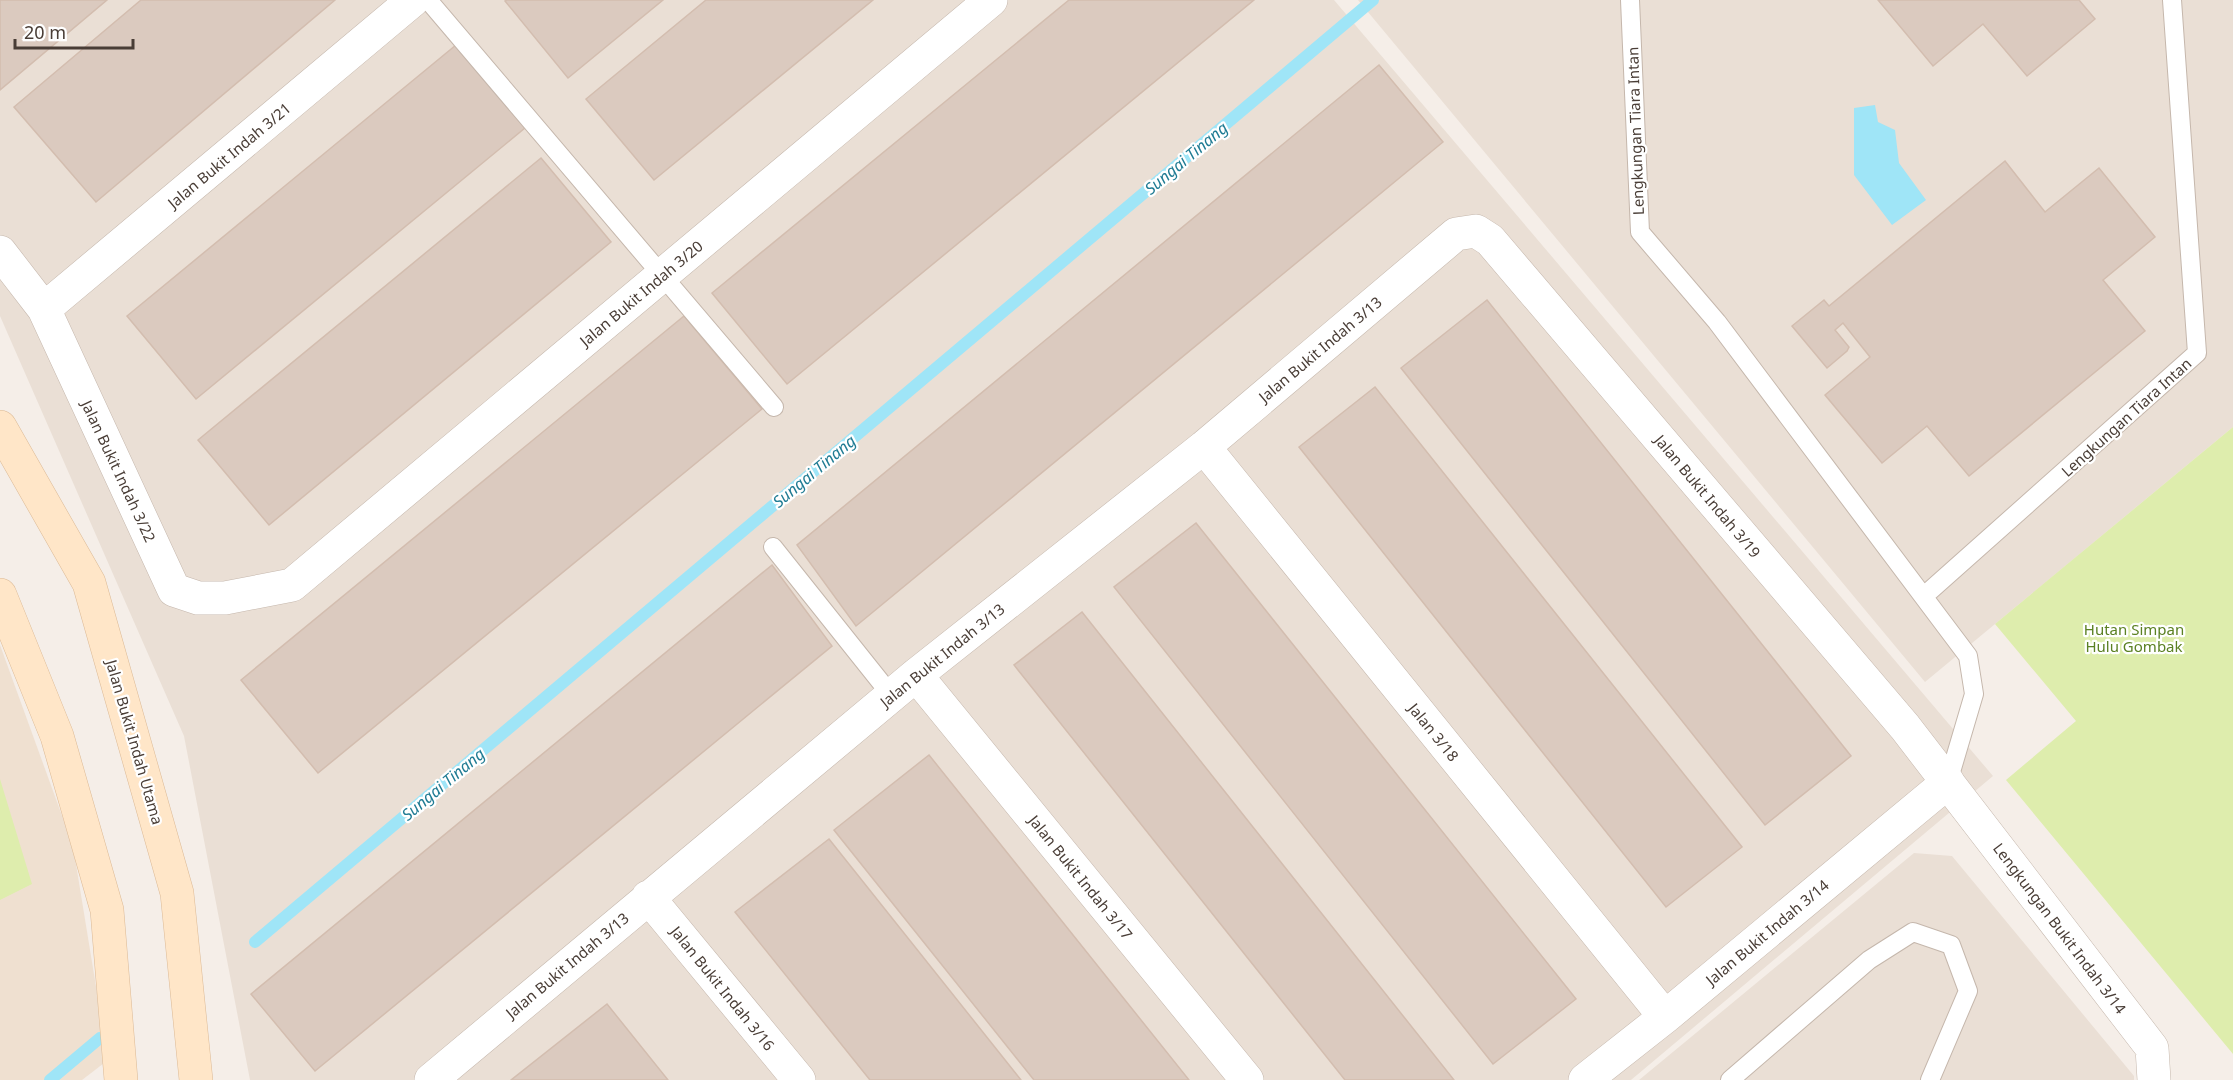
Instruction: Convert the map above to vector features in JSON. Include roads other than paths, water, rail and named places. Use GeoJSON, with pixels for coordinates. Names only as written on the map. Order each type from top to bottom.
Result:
{"type":"FeatureCollection","features":[{"type":"Feature","properties":{"kind":"street","name":"Jalan Bukit Indah 3/21"},"geometry":{"type":"LineString","coordinates":[[44,309],[413,0]]}},
{"type":"Feature","properties":{"kind":"street","name":"Jalan Bukit Indah 3/20"},"geometry":{"type":"LineString","coordinates":[[292,585],[991,0]]}},
{"type":"Feature","properties":{"kind":"street","name":"Jalan Bukit Indah 3/19"},"geometry":{"type":"LineString","coordinates":[[1456,234],[1476,231],[1490,240],[1905,727],[1948,782]]}},
{"type":"Feature","properties":{"kind":"street","name":"Jalan Bukit Indah 3/13"},"geometry":{"type":"LineString","coordinates":[[431,1080],[891,695],[1204,447],[1456,234]]}},
{"type":"Feature","properties":{"kind":"street","name":"Jalan Bukit Indah 3/22"},"geometry":{"type":"LineString","coordinates":[[0,252],[44,309],[174,590],[198,598],[225,598],[292,585]]}},
{"type":"Feature","properties":{"kind":"street","name":"Jalan Bukit Indah Utama"},"geometry":{"type":"LineString","coordinates":[[0,427],[89,583],[177,893],[196,1080]]}},
{"type":"Feature","properties":{"kind":"street","name":"Jalan 3/18"},"geometry":{"type":"LineString","coordinates":[[1204,447],[1665,1017]]}},
{"type":"Feature","properties":{"kind":"street"},"geometry":{"type":"LineString","coordinates":[[0,595],[57,736],[107,910],[121,1080]]}},
{"type":"Feature","properties":{"kind":"street","name":"Jalan Bukit Indah 3/17"},"geometry":{"type":"LineString","coordinates":[[916,675],[1247,1080]]}},
{"type":"Feature","properties":{"kind":"street","name":"Jalan Bukit Indah 3/14"},"geometry":{"type":"LineString","coordinates":[[1585,1080],[1665,1017],[1948,782]]}},
{"type":"Feature","properties":{"kind":"street","name":"Lengkungan Bukit Indah 3/14"},"geometry":{"type":"LineString","coordinates":[[1948,782],[2152,1048],[2154,1080]]}},
{"type":"Feature","properties":{"kind":"street","name":"Jalan Bukit Indah 3/16"},"geometry":{"type":"LineString","coordinates":[[648,897],[799,1080]]}},
{"type":"Feature","properties":{"kind":"lane"},"geometry":{"type":"LineString","coordinates":[[428,0],[774,407]]}},
{"type":"Feature","properties":{"kind":"lane","name":"Lengkungan Tiara Intan"},"geometry":{"type":"LineString","coordinates":[[1630,0],[1640,231],[1717,322],[1968,656],[1974,694],[1948,782]]}},
{"type":"Feature","properties":{"kind":"lane","name":"Lengkungan Tiara Intan"},"geometry":{"type":"LineString","coordinates":[[1924,596],[2197,353],[2172,0]]}},
{"type":"Feature","properties":{"kind":"lane"},"geometry":{"type":"LineString","coordinates":[[773,547],[891,695]]}},
{"type":"Feature","properties":{"kind":"lane"},"geometry":{"type":"LineString","coordinates":[[1730,1080],[1869,960],[1913,932],[1951,945],[1968,991],[1930,1080]]}},
{"type":"Feature","properties":{"kind":"water"},"geometry":{"type":"Polygon","coordinates":[[[1875,105],[1878,122],[1895,130],[1899,163],[1926,200],[1892,225],[1854,175],[1854,108],[1875,105]]]}},
{"type":"Feature","properties":{"kind":"waterway","name":"Sungai Tinang"},"geometry":{"type":"LineString","coordinates":[[255,942],[1373,0]]}},
{"type":"Feature","properties":{"kind":"waterway","name":"Sungai Tinang"},"geometry":{"type":"LineString","coordinates":[[50,1080],[100,1038]]}},
{"type":"Feature","properties":{"kind":"park label","name":"Hutan Simpan Hulu Gombak"},"geometry":{"type":"Point","coordinates":[2134,638]}}]}
